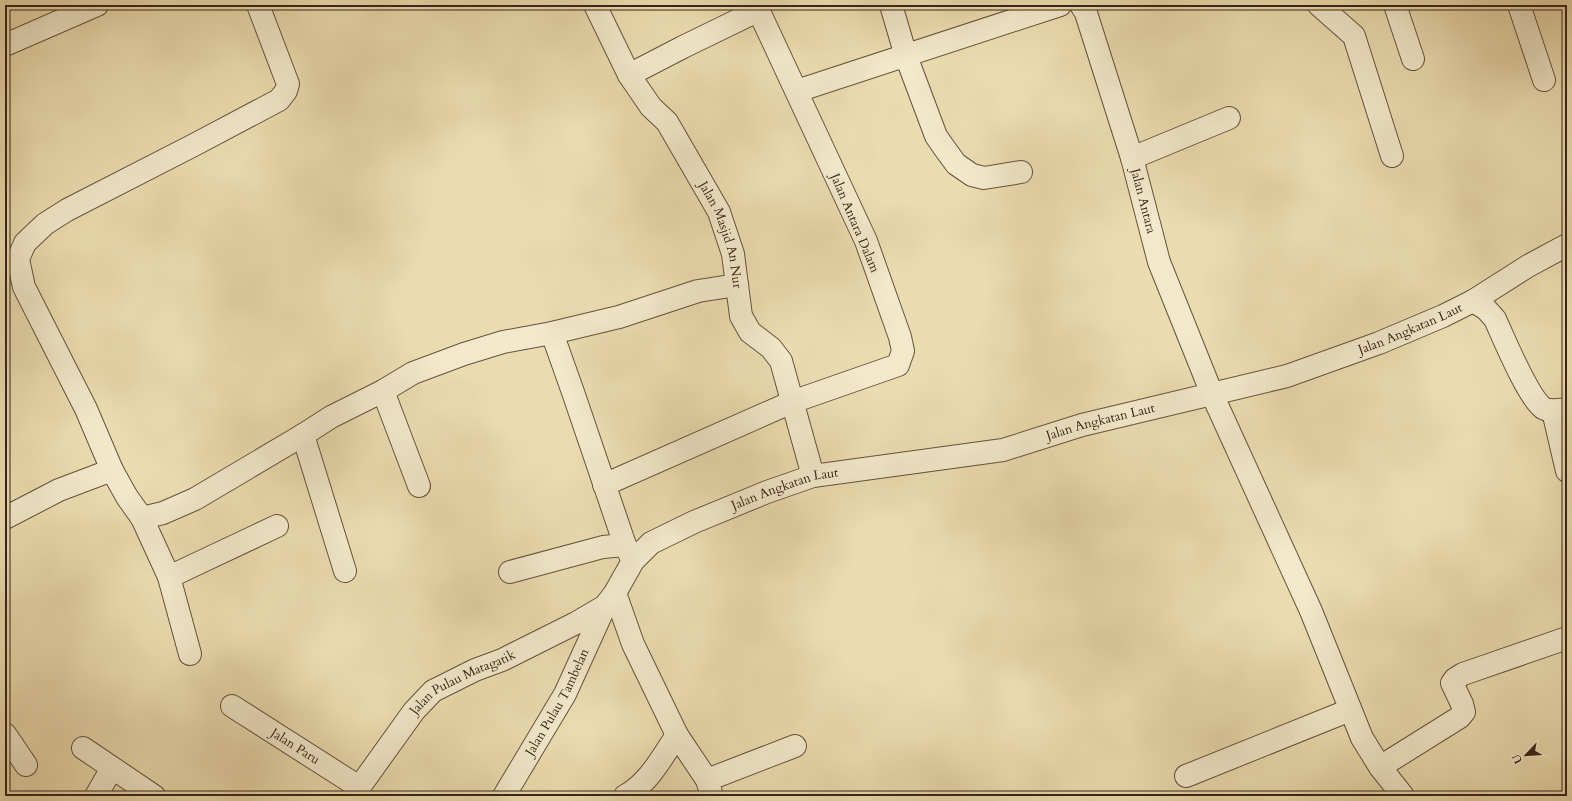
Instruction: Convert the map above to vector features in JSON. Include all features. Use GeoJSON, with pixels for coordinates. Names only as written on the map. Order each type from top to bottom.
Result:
{"type":"FeatureCollection","features":[{"type":"Feature","properties":{"kind":"street"},"geometry":{"type":"LineString","coordinates":[[5,45],[96,5]]}},
{"type":"Feature","properties":{"kind":"street"},"geometry":{"type":"LineString","coordinates":[[190,654],[169,577],[142,518],[127,497],[112,470],[86,409],[24,287],[18,259],[25,244],[45,224],[67,210],[279,100],[286,91],[288,84],[258,5]]}},
{"type":"Feature","properties":{"kind":"street","name":"Jalan Masjid An Nur"},"geometry":{"type":"LineString","coordinates":[[595,5],[629,75],[651,107],[667,122],[719,212],[733,254],[741,316],[750,332],[772,348],[781,362],[813,476]]}},
{"type":"Feature","properties":{"kind":"street"},"geometry":{"type":"LineString","coordinates":[[891,5],[906,56],[936,136],[956,164],[972,175],[984,178],[1020,172]]}},
{"type":"Feature","properties":{"kind":"street"},"geometry":{"type":"LineString","coordinates":[[797,91],[1060,5]]}},
{"type":"Feature","properties":{"kind":"street","name":"Jalan Antara"},"geometry":{"type":"LineString","coordinates":[[1081,5],[1086,13],[1132,158],[1159,262],[1212,394],[1311,611],[1362,738],[1380,767],[1403,796]]}},
{"type":"Feature","properties":{"kind":"street"},"geometry":{"type":"LineString","coordinates":[[1319,5],[1354,36],[1392,156]]}},
{"type":"Feature","properties":{"kind":"street"},"geometry":{"type":"LineString","coordinates":[[1395,5],[1413,59]]}},
{"type":"Feature","properties":{"kind":"street"},"geometry":{"type":"LineString","coordinates":[[1519,5],[1544,80]]}},
{"type":"Feature","properties":{"kind":"street"},"geometry":{"type":"LineString","coordinates":[[629,75],[757,8]]}},
{"type":"Feature","properties":{"kind":"street","name":"Jalan Antara Dalam"},"geometry":{"type":"LineString","coordinates":[[757,8],[866,241],[900,337],[903,351],[898,365],[792,402]]}},
{"type":"Feature","properties":{"kind":"street"},"geometry":{"type":"LineString","coordinates":[[1132,158],[1229,118]]}},
{"type":"Feature","properties":{"kind":"street"},"geometry":{"type":"LineString","coordinates":[[1473,301],[1528,266],[1567,245]]}},
{"type":"Feature","properties":{"kind":"street"},"geometry":{"type":"LineString","coordinates":[[142,518],[163,512],[195,499],[331,417],[383,391],[413,373],[464,354],[503,342],[619,318],[698,292],[737,285]]}},
{"type":"Feature","properties":{"kind":"street","name":"Jalan Angkatan Laut"},"geometry":{"type":"LineString","coordinates":[[610,599],[629,553],[694,522],[767,492],[813,476],[1003,450],[1082,425],[1294,373],[1379,343],[1443,316],[1473,301],[1486,309],[1495,319],[1533,398],[1544,408],[1560,410]]}},
{"type":"Feature","properties":{"kind":"street"},"geometry":{"type":"LineString","coordinates":[[552,333],[629,553]]}},
{"type":"Feature","properties":{"kind":"street"},"geometry":{"type":"LineString","coordinates":[[383,391],[419,486]]}},
{"type":"Feature","properties":{"kind":"street"},"geometry":{"type":"LineString","coordinates":[[604,485],[792,402]]}},
{"type":"Feature","properties":{"kind":"street"},"geometry":{"type":"LineString","coordinates":[[1560,410],[1567,471]]}},
{"type":"Feature","properties":{"kind":"street"},"geometry":{"type":"LineString","coordinates":[[303,435],[345,571]]}},
{"type":"Feature","properties":{"kind":"street"},"geometry":{"type":"LineString","coordinates":[[5,518],[59,490],[112,470]]}},
{"type":"Feature","properties":{"kind":"street"},"geometry":{"type":"LineString","coordinates":[[169,577],[277,526]]}},
{"type":"Feature","properties":{"kind":"street"},"geometry":{"type":"LineString","coordinates":[[510,572],[603,547],[629,553]]}},
{"type":"Feature","properties":{"kind":"street"},"geometry":{"type":"LineString","coordinates":[[610,599],[677,735],[710,788],[795,746]]}},
{"type":"Feature","properties":{"kind":"street","name":"Jalan Pulau Matagatik"},"geometry":{"type":"LineString","coordinates":[[356,791],[414,711],[433,690],[461,676],[502,660],[576,623],[610,599]]}},
{"type":"Feature","properties":{"kind":"street","name":"Jalan Pulau Tambelan"},"geometry":{"type":"LineString","coordinates":[[504,796],[565,694],[610,599]]}},
{"type":"Feature","properties":{"kind":"street"},"geometry":{"type":"LineString","coordinates":[[1380,767],[1460,717],[1464,712],[1462,704],[1452,683],[1455,679],[1463,674],[1567,638]]}},
{"type":"Feature","properties":{"kind":"street","name":"Jalan Paru"},"geometry":{"type":"LineString","coordinates":[[232,706],[356,791]]}},
{"type":"Feature","properties":{"kind":"street"},"geometry":{"type":"LineString","coordinates":[[1186,776],[1350,710]]}},
{"type":"Feature","properties":{"kind":"street"},"geometry":{"type":"LineString","coordinates":[[5,734],[26,765]]}},
{"type":"Feature","properties":{"kind":"street"},"geometry":{"type":"LineString","coordinates":[[625,796],[633,792],[654,770],[677,735]]}},
{"type":"Feature","properties":{"kind":"street"},"geometry":{"type":"LineString","coordinates":[[83,748],[154,796]]}},
{"type":"Feature","properties":{"kind":"street"},"geometry":{"type":"LineString","coordinates":[[96,796],[112,768]]}}]}
